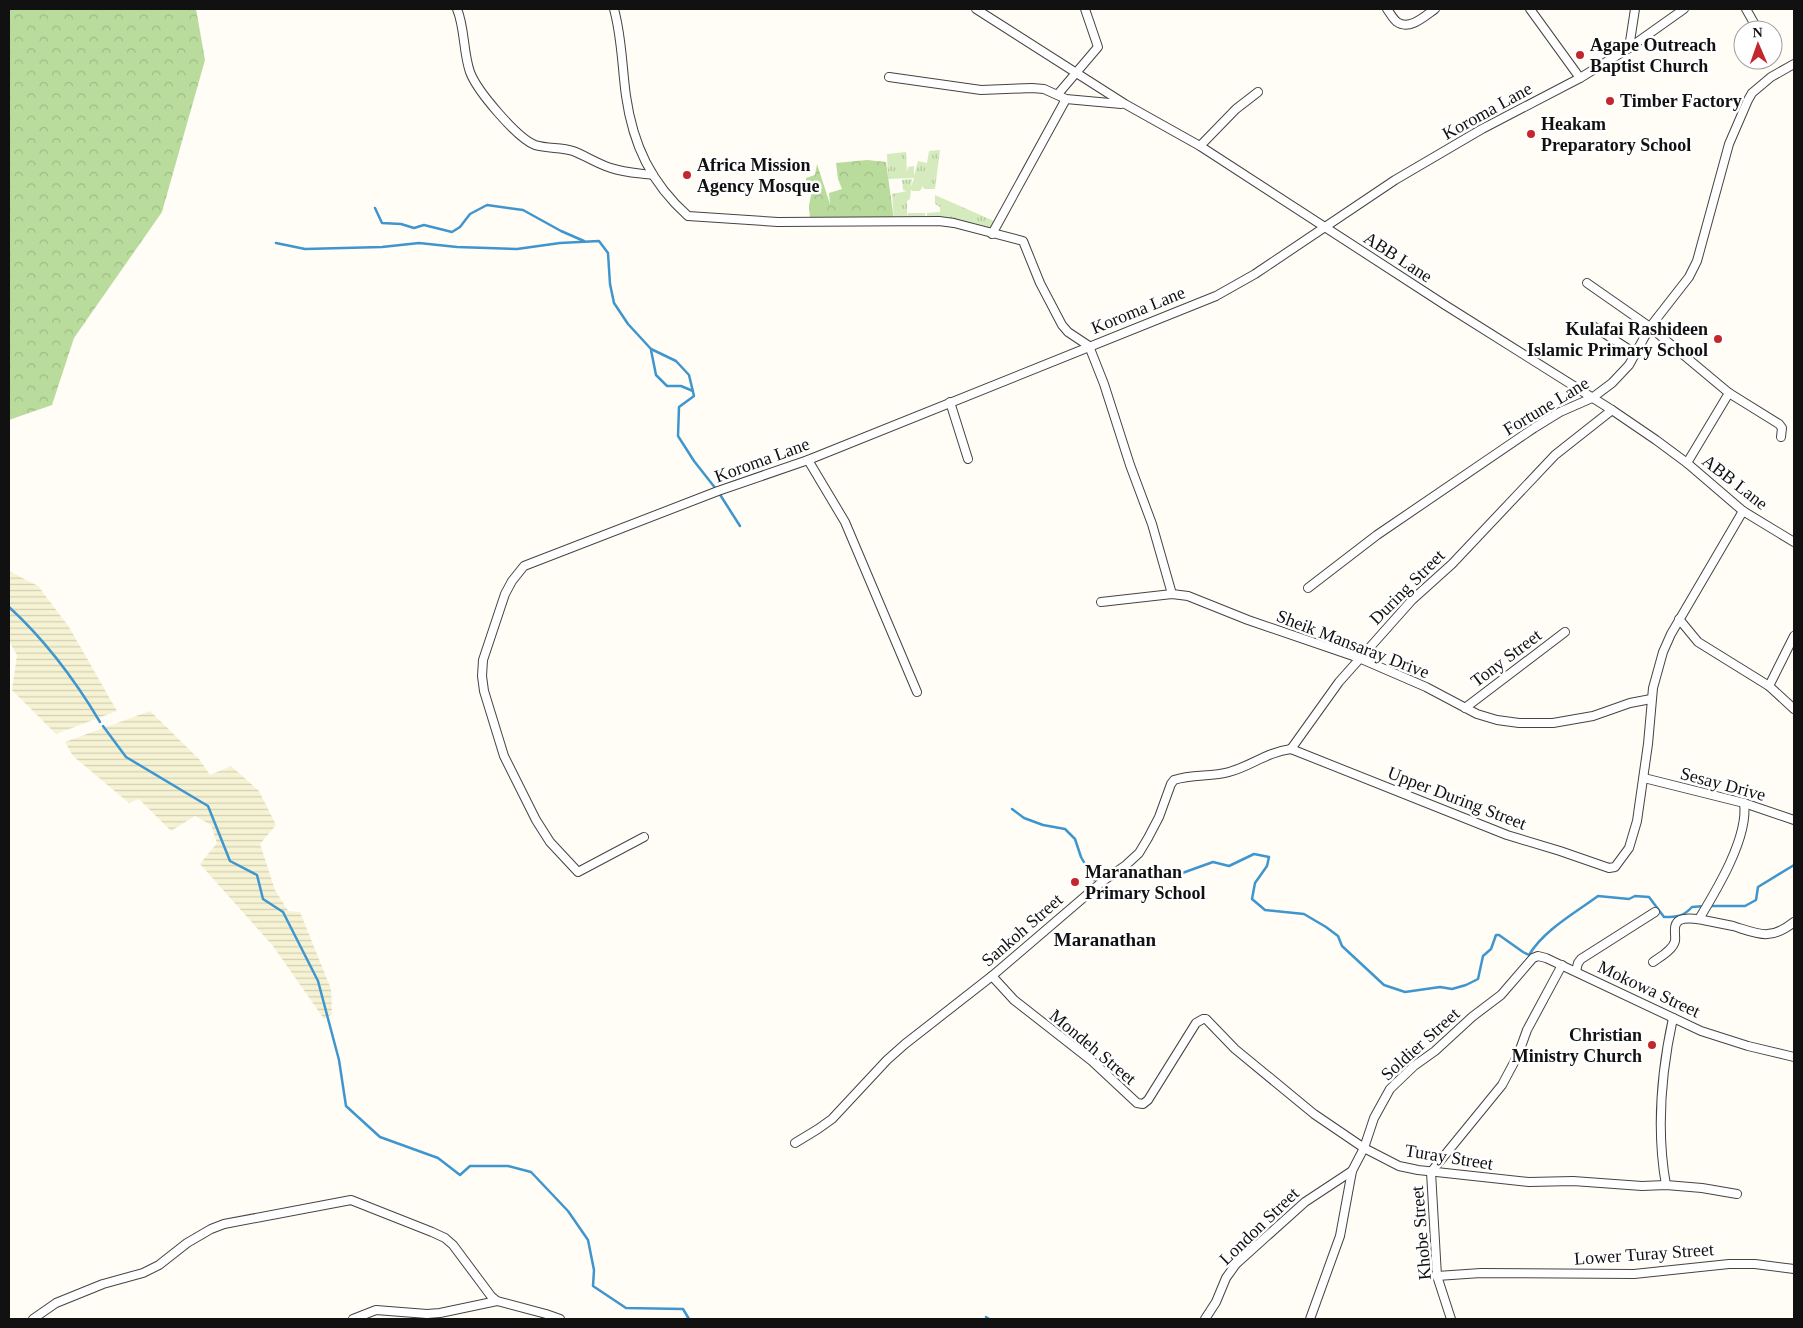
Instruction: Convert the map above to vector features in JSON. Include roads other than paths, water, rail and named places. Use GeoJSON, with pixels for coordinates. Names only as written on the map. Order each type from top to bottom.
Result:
{"type":"FeatureCollection","features":[{"type":"Feature","properties":{"kind":"street"},"geometry":{"type":"LineString","coordinates":[[457,9],[466,58],[474,79],[492,107],[526,139],[542,147],[564,148],[610,168],[652,175]]}},
{"type":"Feature","properties":{"kind":"street"},"geometry":{"type":"LineString","coordinates":[[614,9],[620,35],[626,95],[636,144],[652,175],[664,192],[688,216],[778,222],[939,220],[954,222],[1023,241],[1040,283],[1062,325],[1068,332],[1089,346],[1152,524],[1172,594]]}},
{"type":"Feature","properties":{"kind":"street","name":"ABB Lane"},"geometry":{"type":"LineString","coordinates":[[976,9],[1075,74],[1200,146],[1445,305],[1612,410],[1687,463],[1743,511],[1794,542]]}},
{"type":"Feature","properties":{"kind":"street"},"geometry":{"type":"LineString","coordinates":[[1058,94],[1098,47],[1085,9]]}},
{"type":"Feature","properties":{"kind":"street"},"geometry":{"type":"LineString","coordinates":[[1387,9],[1397,22],[1404,25],[1412,24],[1435,9]]}},
{"type":"Feature","properties":{"kind":"street"},"geometry":{"type":"LineString","coordinates":[[1530,9],[1580,78]]}},
{"type":"Feature","properties":{"kind":"street"},"geometry":{"type":"LineString","coordinates":[[1629,48],[1635,9]]}},
{"type":"Feature","properties":{"kind":"street","name":"Koroma Lane"},"geometry":{"type":"LineString","coordinates":[[644,837],[578,872],[550,842],[536,820],[504,756],[484,691],[482,676],[483,660],[505,594],[512,581],[524,566],[718,491],[808,460],[1216,296],[1255,274],[1404,175],[1482,129],[1580,78],[1629,48],[1684,9]]}},
{"type":"Feature","properties":{"kind":"street"},"geometry":{"type":"LineString","coordinates":[[1746,9],[1752,20]]}},
{"type":"Feature","properties":{"kind":"street","name":"Fortune Lane"},"geometry":{"type":"LineString","coordinates":[[1308,588],[1378,535],[1534,428],[1560,412],[1592,398],[1612,383],[1629,365],[1650,327],[1689,277],[1697,261],[1729,144],[1748,100],[1752,93],[1771,76],[1794,64]]}},
{"type":"Feature","properties":{"kind":"street"},"geometry":{"type":"LineString","coordinates":[[889,77],[981,90],[1044,89],[1066,99],[1125,104]]}},
{"type":"Feature","properties":{"kind":"street"},"geometry":{"type":"LineString","coordinates":[[1200,146],[1236,108],[1258,92]]}},
{"type":"Feature","properties":{"kind":"street"},"geometry":{"type":"LineString","coordinates":[[992,234],[1066,99]]}},
{"type":"Feature","properties":{"kind":"street"},"geometry":{"type":"LineString","coordinates":[[1587,283],[1650,327],[1729,393],[1781,426],[1781,436]]}},
{"type":"Feature","properties":{"kind":"street"},"geometry":{"type":"LineString","coordinates":[[1593,326],[1636,354]]}},
{"type":"Feature","properties":{"kind":"street"},"geometry":{"type":"LineString","coordinates":[[1687,463],[1729,393]]}},
{"type":"Feature","properties":{"kind":"street"},"geometry":{"type":"LineString","coordinates":[[950,402],[968,459]]}},
{"type":"Feature","properties":{"kind":"street","name":"During Street"},"geometry":{"type":"LineString","coordinates":[[1291,749],[1339,682],[1412,600],[1452,564],[1555,455],[1612,410]]}},
{"type":"Feature","properties":{"kind":"street"},"geometry":{"type":"LineString","coordinates":[[808,460],[845,522],[917,692]]}},
{"type":"Feature","properties":{"kind":"street"},"geometry":{"type":"LineString","coordinates":[[1644,778],[1651,699],[1663,652],[1679,619],[1743,511]]}},
{"type":"Feature","properties":{"kind":"street","name":"Sheik Mansaray Drive"},"geometry":{"type":"LineString","coordinates":[[1101,602],[1172,594],[1188,596],[1248,620],[1359,658],[1426,687],[1477,714],[1497,720],[1553,723],[1593,716],[1630,702],[1651,699]]}},
{"type":"Feature","properties":{"kind":"street"},"geometry":{"type":"LineString","coordinates":[[1679,619],[1698,642],[1768,686],[1794,709]]}},
{"type":"Feature","properties":{"kind":"street","name":"Tony Street"},"geometry":{"type":"LineString","coordinates":[[1465,708],[1565,632]]}},
{"type":"Feature","properties":{"kind":"street"},"geometry":{"type":"LineString","coordinates":[[1768,686],[1794,636]]}},
{"type":"Feature","properties":{"kind":"street","name":"Upper During Street"},"geometry":{"type":"LineString","coordinates":[[1291,749],[1507,835],[1609,868],[1615,867],[1629,848],[1634,834],[1644,778]]}},
{"type":"Feature","properties":{"kind":"street","name":"Sankoh Street"},"geometry":{"type":"LineString","coordinates":[[795,1143],[832,1118],[886,1060],[905,1044],[992,976],[1096,886],[1126,865],[1138,853],[1148,838],[1174,780],[1226,773],[1245,766],[1276,750],[1291,749]]}},
{"type":"Feature","properties":{"kind":"street","name":"Sesay Drive"},"geometry":{"type":"LineString","coordinates":[[1644,778],[1744,803],[1794,820]]}},
{"type":"Feature","properties":{"kind":"street"},"geometry":{"type":"LineString","coordinates":[[1699,919],[1734,855],[1744,819],[1744,803]]}},
{"type":"Feature","properties":{"kind":"street"},"geometry":{"type":"LineString","coordinates":[[1576,971],[1581,958],[1655,912]]}},
{"type":"Feature","properties":{"kind":"street"},"geometry":{"type":"LineString","coordinates":[[1653,962],[1672,947],[1675,927],[1678,921],[1689,918],[1699,919],[1761,935],[1774,934],[1794,922]]}},
{"type":"Feature","properties":{"kind":"street","name":"Mokowa Street"},"geometry":{"type":"LineString","coordinates":[[1538,956],[1576,971],[1702,1031],[1748,1046],[1794,1057]]}},
{"type":"Feature","properties":{"kind":"street","name":"Soldier Street"},"geometry":{"type":"LineString","coordinates":[[1310,1319],[1340,1236],[1352,1171],[1364,1148],[1374,1118],[1390,1090],[1414,1066],[1434,1052],[1472,1016],[1501,995],[1530,961],[1538,956]]}},
{"type":"Feature","properties":{"kind":"street"},"geometry":{"type":"LineString","coordinates":[[1431,1172],[1502,1085],[1518,1054],[1535,1013],[1562,965]]}},
{"type":"Feature","properties":{"kind":"street","name":"Mondeh Street"},"geometry":{"type":"LineString","coordinates":[[992,976],[1014,1000],[1092,1061],[1137,1103],[1143,1104],[1148,1100],[1196,1023],[1206,1019]]}},
{"type":"Feature","properties":{"kind":"street"},"geometry":{"type":"LineString","coordinates":[[1666,1185],[1662,1158],[1660,1118],[1666,1053],[1673,1018]]}},
{"type":"Feature","properties":{"kind":"street","name":"Turay Street"},"geometry":{"type":"LineString","coordinates":[[1206,1019],[1234,1049],[1314,1114],[1364,1148],[1399,1166],[1431,1172],[1529,1182],[1573,1181],[1642,1186],[1666,1185],[1702,1188],[1737,1194]]}},
{"type":"Feature","properties":{"kind":"street","name":"London Street"},"geometry":{"type":"LineString","coordinates":[[1205,1319],[1216,1302],[1226,1278],[1236,1264],[1305,1202],[1352,1171]]}},
{"type":"Feature","properties":{"kind":"street","name":"Khobe Street"},"geometry":{"type":"LineString","coordinates":[[1431,1172],[1436,1276],[1451,1319]]}},
{"type":"Feature","properties":{"kind":"street"},"geometry":{"type":"LineString","coordinates":[[33,1319],[56,1303],[103,1284],[143,1274],[159,1265],[187,1243],[217,1227],[351,1200],[445,1238],[453,1245],[491,1296],[497,1301],[560,1319]]}},
{"type":"Feature","properties":{"kind":"street","name":"Lower Turay Street"},"geometry":{"type":"LineString","coordinates":[[1436,1276],[1481,1273],[1555,1275],[1634,1274],[1729,1264],[1755,1264],[1794,1269]]}},
{"type":"Feature","properties":{"kind":"street"},"geometry":{"type":"LineString","coordinates":[[353,1319],[376,1310],[427,1314],[497,1301]]}},
{"type":"Feature","properties":{"kind":"waterway"},"geometry":{"type":"LineString","coordinates":[[375,208],[382,223],[401,224],[414,228],[424,225],[452,232],[460,227],[470,214],[487,205],[523,210],[561,231],[584,241]]}},
{"type":"Feature","properties":{"kind":"waterway"},"geometry":{"type":"LineString","coordinates":[[276,243],[305,249],[382,247],[419,243],[457,247],[517,249],[560,243],[599,241],[608,253],[610,284],[614,303],[628,324],[651,349],[676,361],[689,375],[694,396],[679,407],[678,436],[694,461],[716,489]]}},
{"type":"Feature","properties":{"kind":"waterway"},"geometry":{"type":"LineString","coordinates":[[651,350],[656,375],[667,386],[681,386],[693,391]]}},
{"type":"Feature","properties":{"kind":"waterway"},"geometry":{"type":"LineString","coordinates":[[719,493],[740,526]]}},
{"type":"Feature","properties":{"kind":"waterway"},"geometry":{"type":"LineString","coordinates":[[9,607],[59,661],[100,722]]}},
{"type":"Feature","properties":{"kind":"waterway"},"geometry":{"type":"LineString","coordinates":[[103,726],[126,757],[208,806],[230,861],[257,875],[263,899],[283,912],[318,981],[339,1060],[346,1106],[380,1137],[438,1158],[460,1175],[470,1166],[508,1166],[531,1172],[568,1211],[588,1240],[594,1270],[593,1286],[626,1308],[683,1309],[689,1319]]}},
{"type":"Feature","properties":{"kind":"waterway"},"geometry":{"type":"LineString","coordinates":[[1012,809],[1024,818],[1043,825],[1065,829],[1075,839],[1081,857],[1094,880],[1100,880]]}},
{"type":"Feature","properties":{"kind":"waterway"},"geometry":{"type":"LineString","coordinates":[[1113,878],[1174,876],[1213,862],[1229,866],[1254,854],[1269,857],[1267,866],[1255,883],[1252,899],[1265,910],[1304,914],[1326,927],[1338,936],[1342,946],[1384,985],[1405,992],[1440,987],[1452,989],[1478,979],[1483,956],[1491,949],[1496,935],[1499,935],[1529,955],[1551,930],[1598,896],[1629,899],[1635,896],[1649,897],[1664,917],[1679,916],[1686,913],[1692,907],[1705,906]]}},
{"type":"Feature","properties":{"kind":"waterway"},"geometry":{"type":"LineString","coordinates":[[1710,906],[1745,906],[1756,900],[1758,887],[1794,865]]}},
{"type":"Feature","properties":{"kind":"place","name":"Agape Outreach Baptist Church"},"geometry":{"type":"Point","coordinates":[1580,55]}},
{"type":"Feature","properties":{"kind":"place","name":"Timber Factory"},"geometry":{"type":"Point","coordinates":[1610,101]}},
{"type":"Feature","properties":{"kind":"place","name":"Heakam Preparatory School"},"geometry":{"type":"Point","coordinates":[1531,134]}},
{"type":"Feature","properties":{"kind":"place","name":"Africa Mission Agency Mosque"},"geometry":{"type":"Point","coordinates":[687,175]}},
{"type":"Feature","properties":{"kind":"place","name":"Kulafai Rashideen Islamic Primary School"},"geometry":{"type":"Point","coordinates":[1718,339]}},
{"type":"Feature","properties":{"kind":"place","name":"Maranathan Primary School"},"geometry":{"type":"Point","coordinates":[1075,882]}},
{"type":"Feature","properties":{"kind":"place","name":"Christian Ministry Church"},"geometry":{"type":"Point","coordinates":[1652,1045]}},
{"type":"Feature","properties":{"kind":"district","name":"Maranathan"},"geometry":{"type":"Point","coordinates":[1105,939]}}]}
